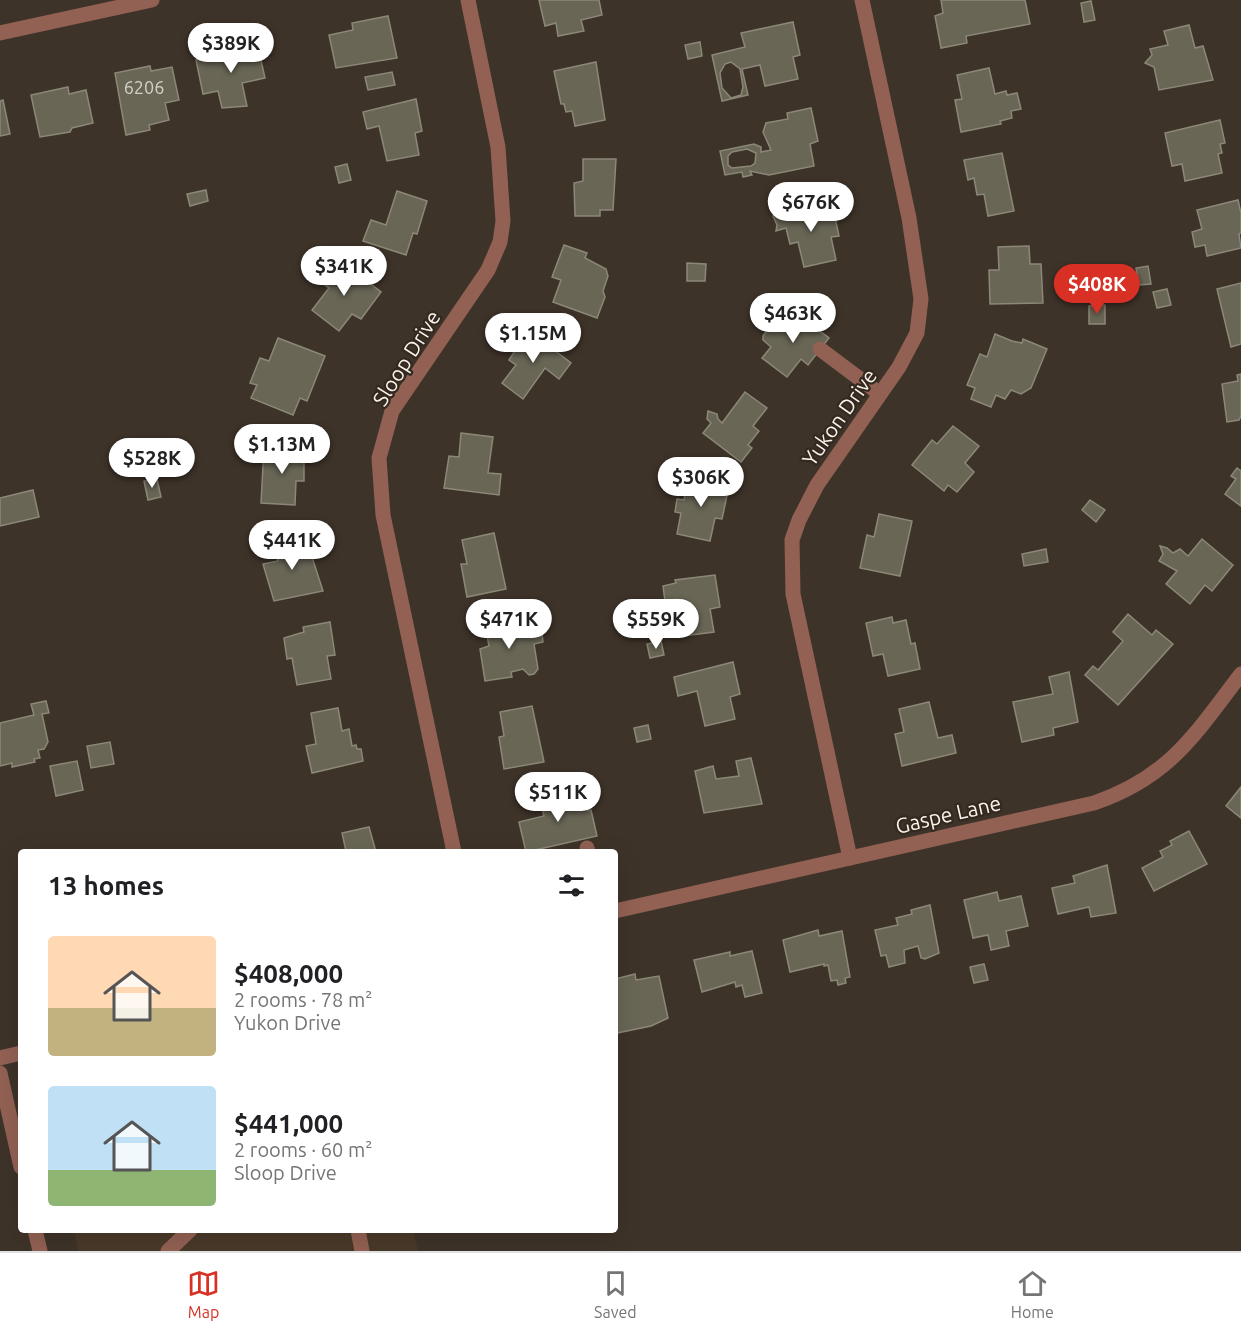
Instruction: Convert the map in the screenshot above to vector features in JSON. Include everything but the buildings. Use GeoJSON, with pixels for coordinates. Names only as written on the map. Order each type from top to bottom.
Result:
{"type":"FeatureCollection","features":[{"type":"Feature","properties":{"kind":"street"},"geometry":{"type":"LineString","coordinates":[[0,33],[152,0]]}},
{"type":"Feature","properties":{"kind":"street","name":"Sloop Drive"},"geometry":{"type":"LineString","coordinates":[[453,849],[382,515],[379,458],[392,411],[488,270],[500,242],[503,220],[498,147],[468,0]]}},
{"type":"Feature","properties":{"kind":"street","name":"Yukon Drive"},"geometry":{"type":"LineString","coordinates":[[850,858],[793,594],[792,540],[798,520],[817,485],[899,367],[917,333],[921,299],[909,218],[862,0]]}},
{"type":"Feature","properties":{"kind":"street"},"geometry":{"type":"LineString","coordinates":[[820,349],[880,394]]}},
{"type":"Feature","properties":{"kind":"street","name":"Gaspe Lane"},"geometry":{"type":"LineString","coordinates":[[618,910],[1094,803],[1126,792],[1168,763],[1194,735],[1241,674]]}},
{"type":"Feature","properties":{"kind":"street"},"geometry":{"type":"LineString","coordinates":[[0,1058],[18,1054]]}},
{"type":"Feature","properties":{"kind":"street"},"geometry":{"type":"LineString","coordinates":[[0,1073],[18,1154]]}},
{"type":"Feature","properties":{"kind":"street"},"geometry":{"type":"LineString","coordinates":[[36,1233],[40,1251]]}},
{"type":"Feature","properties":{"kind":"street"},"geometry":{"type":"LineString","coordinates":[[168,1251],[187,1233]]}},
{"type":"Feature","properties":{"kind":"street"},"geometry":{"type":"LineString","coordinates":[[359,1233],[362,1251]]}},
{"type":"Feature","properties":{"kind":"shaded area"},"geometry":{"type":"Polygon","coordinates":[[[75,1233],[414,1233],[418,1251],[78,1251],[75,1233]]]}}]}
